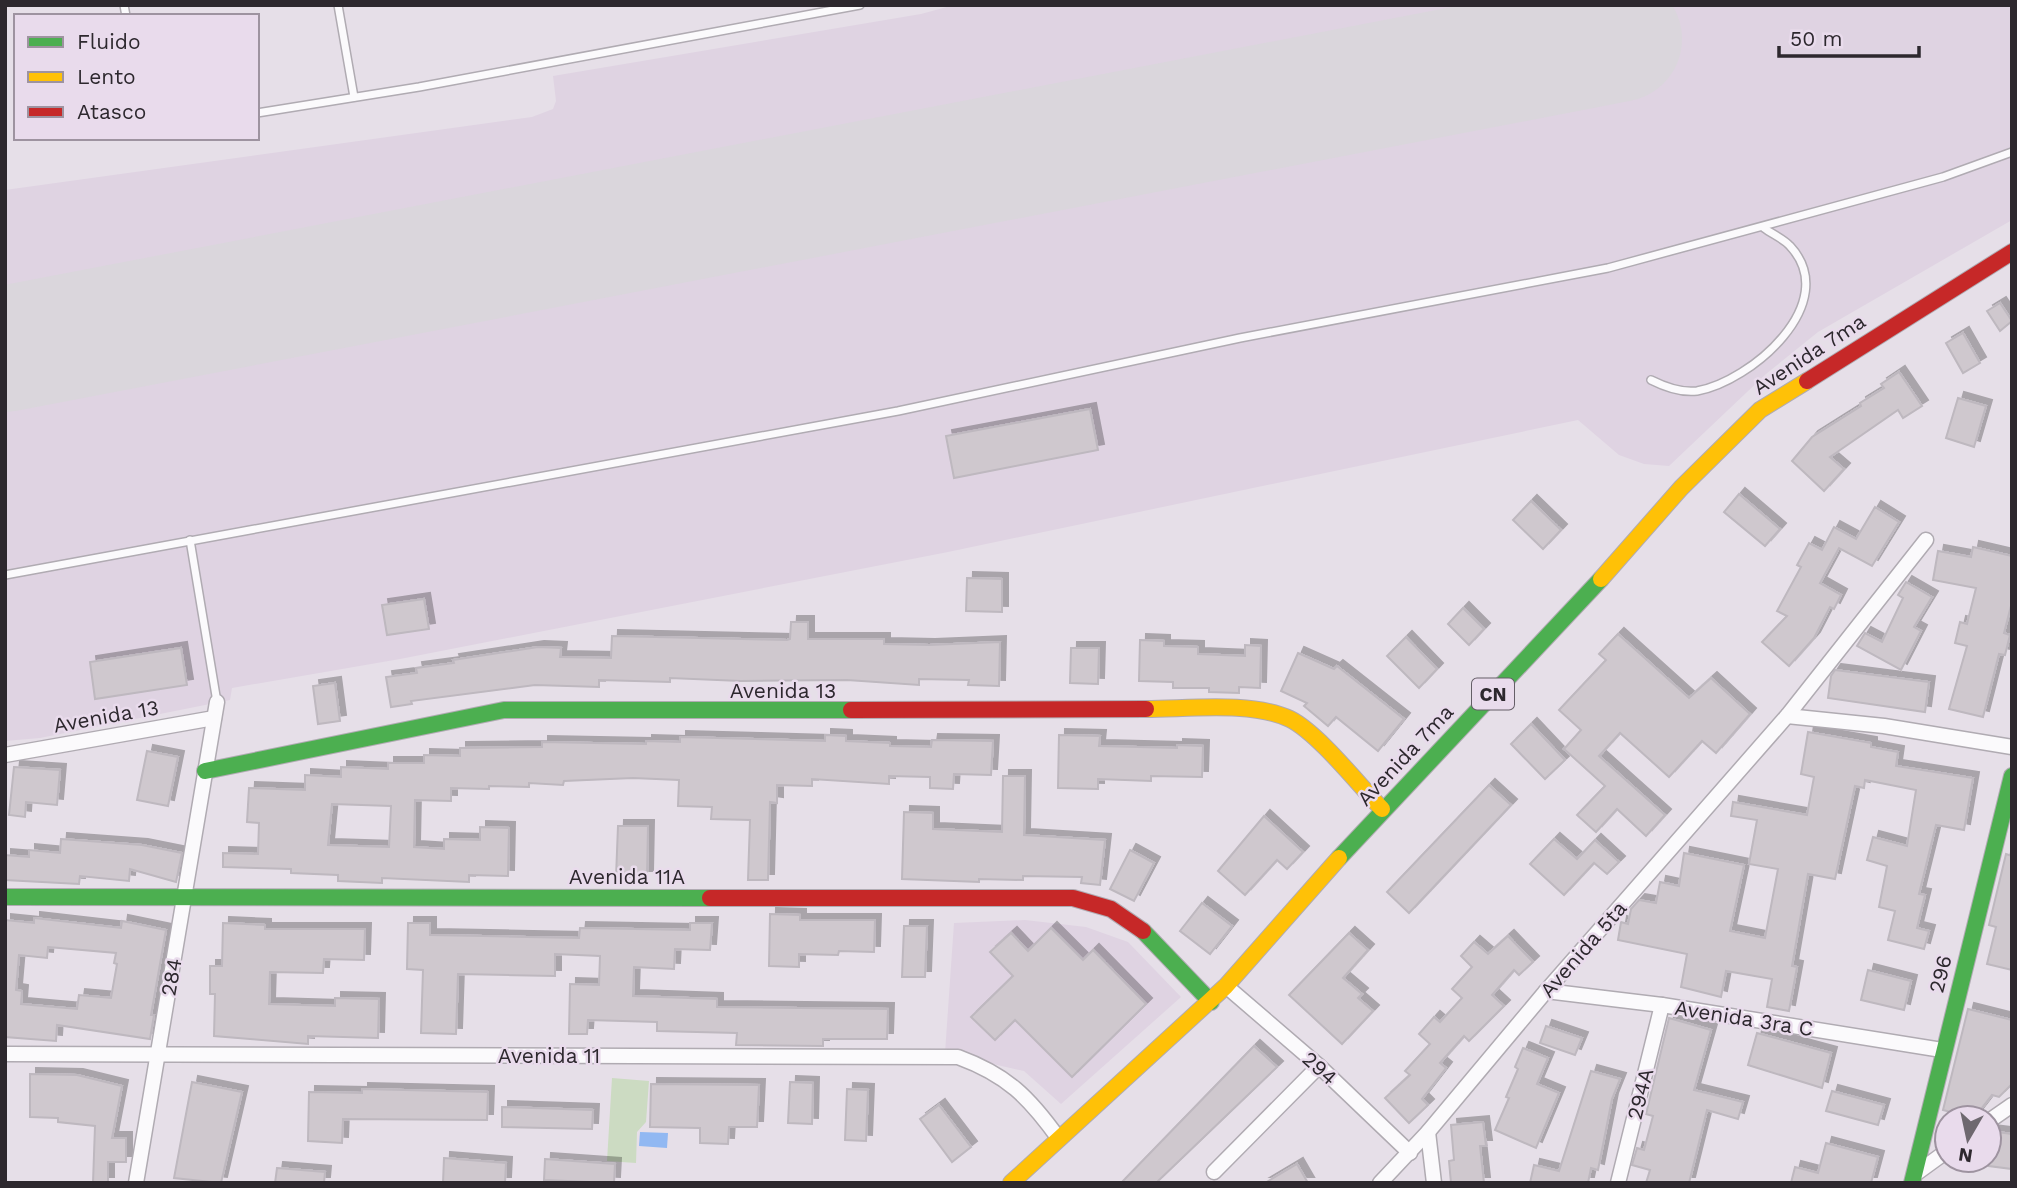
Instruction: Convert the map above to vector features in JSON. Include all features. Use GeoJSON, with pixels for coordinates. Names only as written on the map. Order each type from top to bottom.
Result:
{"type":"FeatureCollection","features":[{"type":"Feature","properties":{"kind":"main road","name":"Avenida 7ma"},"geometry":{"type":"LineString","coordinates":[[1011,1183],[1211,1002],[1382,809],[1581,602],[1681,488],[1760,410],[2012,252]]}},
{"type":"Feature","properties":{"kind":"main road","name":"Avenida 13"},"geometry":{"type":"LineString","coordinates":[[205,771],[314,751],[409,727],[504,710],[1254,709],[1290,719],[1309,733],[1382,809]]}},
{"type":"Feature","properties":{"kind":"main road","name":"296"},"geometry":{"type":"LineString","coordinates":[[1913,1179],[1942,1050],[2012,776]]}},
{"type":"Feature","properties":{"kind":"main road","name":"Avenida 11A"},"geometry":{"type":"LineString","coordinates":[[5,897],[1073,898],[1111,909],[1141,929],[1211,1002]]}},
{"type":"Feature","properties":{"kind":"street","name":"Avenida 5ta"},"geometry":{"type":"LineString","coordinates":[[1380,1183],[1410,1153],[1546,991],[1787,716],[1926,540]]}},
{"type":"Feature","properties":{"kind":"street"},"geometry":{"type":"LineString","coordinates":[[205,771],[217,702]]}},
{"type":"Feature","properties":{"kind":"street"},"geometry":{"type":"LineString","coordinates":[[1787,716],[1884,726],[2012,747]]}},
{"type":"Feature","properties":{"kind":"street","name":"Avenida 13"},"geometry":{"type":"LineString","coordinates":[[5,755],[214,718]]}},
{"type":"Feature","properties":{"kind":"street","name":"284"},"geometry":{"type":"LineString","coordinates":[[136,1183],[205,771]]}},
{"type":"Feature","properties":{"kind":"street","name":"294"},"geometry":{"type":"LineString","coordinates":[[1226,986],[1319,1066],[1410,1153]]}},
{"type":"Feature","properties":{"kind":"street","name":"Avenida 3ra C"},"geometry":{"type":"LineString","coordinates":[[1546,991],[1662,1005],[1942,1050]]}},
{"type":"Feature","properties":{"kind":"street","name":"294A"},"geometry":{"type":"LineString","coordinates":[[1618,1183],[1662,1005]]}},
{"type":"Feature","properties":{"kind":"street","name":"Avenida 11"},"geometry":{"type":"LineString","coordinates":[[5,1054],[958,1057],[992,1069],[1034,1105],[1059,1139]]}},
{"type":"Feature","properties":{"kind":"street"},"geometry":{"type":"LineString","coordinates":[[1214,1172],[1319,1066]]}},
{"type":"Feature","properties":{"kind":"street"},"geometry":{"type":"LineString","coordinates":[[1428,1132],[1434,1183]]}},
{"type":"Feature","properties":{"kind":"street"},"geometry":{"type":"LineString","coordinates":[[1913,1179],[1933,1163]]}},
{"type":"Feature","properties":{"kind":"lane"},"geometry":{"type":"LineString","coordinates":[[338,5],[354,97]]}},
{"type":"Feature","properties":{"kind":"lane"},"geometry":{"type":"LineString","coordinates":[[259,113],[860,5]]}},
{"type":"Feature","properties":{"kind":"lane"},"geometry":{"type":"LineString","coordinates":[[5,575],[898,411],[1240,338],[1608,268],[1764,228],[1943,177],[2012,152]]}},
{"type":"Feature","properties":{"kind":"lane"},"geometry":{"type":"LineString","coordinates":[[1651,380],[1679,391],[1695,391],[1716,386],[1755,363],[1775,346],[1797,319],[1804,301],[1806,282],[1799,261],[1790,246],[1764,228]]}},
{"type":"Feature","properties":{"kind":"lane"},"geometry":{"type":"LineString","coordinates":[[190,540],[217,702]]}},
{"type":"Feature","properties":{"kind":"shaded area"},"geometry":{"type":"Polygon","coordinates":[[[954,5],[2012,5],[2012,220],[1818,332],[1766,374],[1669,466],[1644,464],[1619,455],[1578,420],[948,552],[400,659],[232,688],[230,700],[40,738],[5,741],[5,190],[532,117],[553,109],[556,101],[553,76],[921,14],[954,5]]]}},
{"type":"Feature","properties":{"kind":"shaded area"},"geometry":{"type":"Polygon","coordinates":[[[1025,920],[1086,927],[1128,942],[1181,997],[1061,1104],[1024,1071],[945,1053],[954,923],[1025,920]]]}},
{"type":"Feature","properties":{"kind":"green space"},"geometry":{"type":"Polygon","coordinates":[[[612,1078],[649,1081],[646,1122],[637,1132],[636,1163],[607,1161],[612,1078]]]}},
{"type":"Feature","properties":{"kind":"water"},"geometry":{"type":"Polygon","coordinates":[[[640,1132],[668,1133],[667,1148],[639,1146],[640,1132]]]}},
{"type":"Feature","properties":{"kind":"building"},"geometry":{"type":"Polygon","coordinates":[[[2000,303],[2012,321],[2000,331],[1987,311],[2000,303]]]}},
{"type":"Feature","properties":{"kind":"building"},"geometry":{"type":"Polygon","coordinates":[[[1963,333],[1980,363],[1963,373],[1946,343],[1963,333]]]}},
{"type":"Feature","properties":{"kind":"building"},"geometry":{"type":"Polygon","coordinates":[[[1899,372],[1922,406],[1903,418],[1898,410],[1830,457],[1844,469],[1824,491],[1792,461],[1812,437],[1861,406],[1860,403],[1884,388],[1881,384],[1899,372]]]}},
{"type":"Feature","properties":{"kind":"building"},"geometry":{"type":"Polygon","coordinates":[[[1958,398],[1986,406],[1974,447],[1946,438],[1958,398]]]}},
{"type":"Feature","properties":{"kind":"building"},"geometry":{"type":"Polygon","coordinates":[[[1090,409],[1098,450],[954,478],[946,436],[1090,409]]]}},
{"type":"Feature","properties":{"kind":"building"},"geometry":{"type":"Polygon","coordinates":[[[1739,494],[1780,529],[1765,546],[1724,512],[1739,494]]]}},
{"type":"Feature","properties":{"kind":"building"},"geometry":{"type":"Polygon","coordinates":[[[1531,501],[1561,530],[1543,549],[1513,520],[1531,501]]]}},
{"type":"Feature","properties":{"kind":"building"},"geometry":{"type":"Polygon","coordinates":[[[1875,507],[1899,522],[1872,566],[1839,548],[1820,583],[1841,595],[1834,609],[1830,607],[1814,638],[1789,666],[1762,642],[1787,616],[1777,611],[1801,567],[1797,565],[1809,543],[1822,550],[1834,527],[1856,539],[1875,507]]]}},
{"type":"Feature","properties":{"kind":"building"},"geometry":{"type":"Polygon","coordinates":[[[1973,547],[2012,556],[2012,602],[2004,633],[2010,635],[2005,655],[1999,654],[1983,717],[1949,709],[1967,646],[1955,643],[1960,622],[1967,624],[1976,588],[1933,580],[1938,551],[1971,557],[1973,547]]]}},
{"type":"Feature","properties":{"kind":"building"},"geometry":{"type":"Polygon","coordinates":[[[967,578],[1002,579],[1002,612],[966,611],[967,578]]]}},
{"type":"Feature","properties":{"kind":"building"},"geometry":{"type":"Polygon","coordinates":[[[1906,582],[1932,597],[1914,627],[1921,631],[1901,670],[1857,646],[1865,633],[1882,642],[1903,598],[1898,595],[1906,582]]]}},
{"type":"Feature","properties":{"kind":"building"},"geometry":{"type":"Polygon","coordinates":[[[424,599],[429,629],[387,635],[382,605],[424,599]]]}},
{"type":"Feature","properties":{"kind":"building"},"geometry":{"type":"Polygon","coordinates":[[[1463,608],[1484,629],[1469,645],[1448,624],[1463,608]]]}},
{"type":"Feature","properties":{"kind":"building"},"geometry":{"type":"Polygon","coordinates":[[[791,622],[808,622],[808,639],[884,639],[884,644],[929,645],[1000,642],[999,686],[968,685],[969,680],[919,679],[919,685],[847,680],[599,680],[599,687],[535,685],[411,701],[412,704],[391,707],[386,677],[417,673],[416,668],[454,663],[453,660],[538,647],[561,648],[560,657],[611,658],[612,636],[787,640],[790,639],[791,622]]]}},
{"type":"Feature","properties":{"kind":"building"},"geometry":{"type":"Polygon","coordinates":[[[1618,634],[1689,698],[1711,678],[1750,714],[1716,753],[1702,741],[1669,777],[1620,733],[1599,756],[1665,815],[1646,836],[1617,809],[1596,832],[1577,815],[1605,786],[1564,749],[1581,730],[1559,710],[1606,660],[1599,654],[1618,634]]]}},
{"type":"Feature","properties":{"kind":"building"},"geometry":{"type":"Polygon","coordinates":[[[1406,637],[1437,669],[1419,688],[1387,656],[1406,637]]]}},
{"type":"Feature","properties":{"kind":"building"},"geometry":{"type":"Polygon","coordinates":[[[1140,640],[1164,641],[1164,646],[1198,647],[1198,654],[1245,656],[1245,645],[1261,646],[1260,688],[1239,687],[1239,693],[1209,692],[1209,688],[1173,688],[1173,682],[1139,681],[1140,640]]]}},
{"type":"Feature","properties":{"kind":"building"},"geometry":{"type":"Polygon","coordinates":[[[181,648],[187,685],[95,699],[90,662],[181,648]]]}},
{"type":"Feature","properties":{"kind":"building"},"geometry":{"type":"Polygon","coordinates":[[[1071,648],[1099,648],[1098,684],[1070,683],[1071,648]]]}},
{"type":"Feature","properties":{"kind":"building"},"geometry":{"type":"Polygon","coordinates":[[[1298,653],[1334,669],[1337,666],[1404,719],[1378,751],[1336,717],[1328,726],[1304,706],[1307,703],[1281,691],[1298,653]]]}},
{"type":"Feature","properties":{"kind":"building"},"geometry":{"type":"Polygon","coordinates":[[[1835,670],[1929,682],[1925,712],[1828,698],[1831,676],[1835,670]]]}},
{"type":"Feature","properties":{"kind":"building"},"geometry":{"type":"Polygon","coordinates":[[[335,683],[340,721],[318,724],[313,686],[335,683]]]}},
{"type":"Feature","properties":{"kind":"building"},"geometry":{"type":"Polygon","coordinates":[[[1531,724],[1565,760],[1545,779],[1511,744],[1531,724]]]}},
{"type":"Feature","properties":{"kind":"building"},"geometry":{"type":"Polygon","coordinates":[[[1808,732],[1871,743],[1871,747],[1898,752],[1896,766],[1973,778],[1964,830],[1936,825],[1919,894],[1925,895],[1917,928],[1929,931],[1924,949],[1888,940],[1895,911],[1879,907],[1887,866],[1867,860],[1873,837],[1907,846],[1916,790],[1865,780],[1864,788],[1855,786],[1835,879],[1808,874],[1792,966],[1797,967],[1789,1011],[1767,1007],[1772,979],[1726,971],[1721,997],[1681,987],[1687,954],[1618,940],[1621,922],[1628,924],[1631,909],[1639,900],[1656,903],[1660,882],[1679,886],[1684,853],[1744,865],[1730,931],[1765,938],[1778,869],[1749,864],[1757,820],[1731,816],[1733,802],[1807,815],[1814,777],[1801,774],[1808,732]]]}},
{"type":"Feature","properties":{"kind":"building"},"geometry":{"type":"Polygon","coordinates":[[[825,735],[846,736],[846,741],[931,747],[932,740],[993,741],[991,775],[954,774],[953,789],[930,788],[930,777],[889,776],[889,784],[812,779],[812,786],[777,785],[777,803],[770,802],[768,880],[748,880],[750,820],[711,819],[712,807],[678,806],[679,780],[633,778],[564,781],[563,785],[529,783],[529,787],[451,788],[451,801],[415,800],[414,847],[444,849],[444,839],[480,840],[480,827],[509,828],[508,876],[469,875],[469,882],[382,878],[382,883],[338,881],[338,875],[291,873],[291,869],[223,867],[223,853],[258,854],[259,823],[247,822],[249,788],[305,790],[305,775],[341,777],[341,767],[388,769],[388,763],[424,763],[424,755],[460,756],[460,748],[542,747],[542,742],[646,744],[646,741],[680,742],[680,737],[825,741],[825,735]],[[332,804],[328,845],[389,847],[391,806],[332,804]]]}},
{"type":"Feature","properties":{"kind":"building"},"geometry":{"type":"Polygon","coordinates":[[[1059,735],[1100,736],[1099,746],[1203,746],[1202,777],[1151,776],[1151,781],[1098,779],[1098,789],[1058,788],[1059,735]]]}},
{"type":"Feature","properties":{"kind":"building"},"geometry":{"type":"Polygon","coordinates":[[[147,751],[178,757],[168,806],[137,800],[147,751]]]}},
{"type":"Feature","properties":{"kind":"building"},"geometry":{"type":"Polygon","coordinates":[[[14,767],[60,770],[57,805],[26,802],[25,817],[9,815],[14,767]]]}},
{"type":"Feature","properties":{"kind":"building"},"geometry":{"type":"Polygon","coordinates":[[[1003,776],[1025,776],[1024,835],[1105,840],[1100,885],[1081,883],[1082,877],[1023,876],[1023,880],[979,879],[979,882],[902,879],[904,812],[933,813],[933,829],[1002,832],[1003,776]]]}},
{"type":"Feature","properties":{"kind":"building"},"geometry":{"type":"Polygon","coordinates":[[[1489,785],[1511,805],[1409,913],[1387,892],[1489,785]]]}},
{"type":"Feature","properties":{"kind":"building"},"geometry":{"type":"Polygon","coordinates":[[[1264,816],[1303,852],[1287,869],[1277,860],[1245,895],[1218,871],[1264,816]]]}},
{"type":"Feature","properties":{"kind":"building"},"geometry":{"type":"Polygon","coordinates":[[[618,826],[648,826],[647,877],[616,877],[618,826]]]}},
{"type":"Feature","properties":{"kind":"building"},"geometry":{"type":"Polygon","coordinates":[[[61,839],[142,845],[182,853],[176,882],[130,869],[129,881],[80,876],[79,884],[5,880],[5,855],[29,857],[29,850],[60,853],[61,839]]]}},
{"type":"Feature","properties":{"kind":"building"},"geometry":{"type":"Polygon","coordinates":[[[1554,839],[1577,859],[1595,840],[1619,862],[1607,874],[1594,863],[1564,895],[1530,864],[1554,839]]]}},
{"type":"Feature","properties":{"kind":"building"},"geometry":{"type":"Polygon","coordinates":[[[1130,850],[1154,863],[1134,901],[1110,889],[1130,850]]]}},
{"type":"Feature","properties":{"kind":"building"},"geometry":{"type":"Polygon","coordinates":[[[2006,854],[2012,856],[2012,970],[1987,964],[1996,927],[1989,925],[2006,854]]]}},
{"type":"Feature","properties":{"kind":"building"},"geometry":{"type":"Polygon","coordinates":[[[1202,903],[1232,926],[1210,954],[1180,931],[1202,903]]]}},
{"type":"Feature","properties":{"kind":"building"},"geometry":{"type":"Polygon","coordinates":[[[770,914],[800,915],[800,920],[875,920],[874,952],[799,954],[799,967],[769,966],[770,914]]]}},
{"type":"Feature","properties":{"kind":"building"},"geometry":{"type":"Polygon","coordinates":[[[34,918],[121,928],[122,921],[166,930],[151,1015],[154,1015],[150,1039],[57,1025],[56,1041],[5,1037],[5,920],[34,923],[34,918]],[[48,947],[47,958],[19,955],[16,990],[22,991],[21,1004],[77,1009],[79,995],[111,998],[117,964],[114,963],[116,953],[48,947]]]}},
{"type":"Feature","properties":{"kind":"building"},"geometry":{"type":"Polygon","coordinates":[[[223,923],[265,925],[265,929],[365,929],[364,960],[324,959],[323,973],[270,972],[269,1004],[335,1006],[335,998],[379,999],[378,1038],[308,1036],[308,1044],[214,1036],[215,994],[210,994],[210,966],[222,966],[223,923]]]}},
{"type":"Feature","properties":{"kind":"building"},"geometry":{"type":"Polygon","coordinates":[[[408,923],[430,923],[430,935],[579,938],[580,928],[690,930],[690,923],[712,923],[710,950],[675,949],[674,969],[634,967],[633,996],[717,999],[717,1007],[888,1009],[887,1039],[823,1039],[823,1046],[736,1045],[737,1033],[657,1031],[657,1022],[588,1020],[587,1034],[569,1034],[570,984],[599,985],[600,956],[555,954],[555,976],[458,974],[456,1034],[421,1033],[423,970],[407,969],[408,923]]]}},
{"type":"Feature","properties":{"kind":"building"},"geometry":{"type":"Polygon","coordinates":[[[904,926],[927,926],[925,977],[902,977],[904,926]]]}},
{"type":"Feature","properties":{"kind":"building"},"geometry":{"type":"Polygon","coordinates":[[[1051,928],[1083,960],[1093,950],[1146,1004],[1072,1077],[1015,1020],[995,1040],[971,1017],[1013,976],[990,952],[1011,933],[1028,951],[1051,928]]]}},
{"type":"Feature","properties":{"kind":"building"},"geometry":{"type":"Polygon","coordinates":[[[1349,933],[1368,950],[1343,978],[1362,994],[1358,998],[1373,1011],[1342,1044],[1289,995],[1349,933]]]}},
{"type":"Feature","properties":{"kind":"building"},"geometry":{"type":"Polygon","coordinates":[[[1508,936],[1533,962],[1519,975],[1514,970],[1492,995],[1504,1006],[1469,1041],[1464,1036],[1440,1063],[1446,1068],[1422,1099],[1428,1105],[1409,1123],[1385,1098],[1410,1075],[1405,1071],[1430,1044],[1419,1034],[1434,1017],[1440,1022],[1462,998],[1452,989],[1472,967],[1461,956],[1474,942],[1488,954],[1508,936]]]}},
{"type":"Feature","properties":{"kind":"building"},"geometry":{"type":"Polygon","coordinates":[[[1868,970],[1911,981],[1904,1010],[1861,1000],[1868,970]]]}},
{"type":"Feature","properties":{"kind":"building"},"geometry":{"type":"Polygon","coordinates":[[[1968,1009],[2012,1020],[2012,1084],[1999,1097],[1992,1095],[1985,1104],[1944,1104],[1968,1009]]]}},
{"type":"Feature","properties":{"kind":"building"},"geometry":{"type":"Polygon","coordinates":[[[1669,1018],[1711,1030],[1694,1090],[1743,1102],[1738,1119],[1707,1110],[1689,1183],[1646,1183],[1650,1170],[1632,1165],[1637,1148],[1644,1150],[1653,1116],[1646,1114],[1669,1018]]]}},
{"type":"Feature","properties":{"kind":"building"},"geometry":{"type":"Polygon","coordinates":[[[1546,1026],[1582,1038],[1575,1055],[1540,1043],[1546,1026]]]}},
{"type":"Feature","properties":{"kind":"building"},"geometry":{"type":"Polygon","coordinates":[[[1757,1033],[1831,1053],[1822,1088],[1748,1065],[1757,1033]]]}},
{"type":"Feature","properties":{"kind":"building"},"geometry":{"type":"Polygon","coordinates":[[[1254,1046],[1277,1067],[1156,1183],[1121,1183],[1254,1046]]]}},
{"type":"Feature","properties":{"kind":"building"},"geometry":{"type":"Polygon","coordinates":[[[1523,1048],[1548,1058],[1537,1084],[1559,1093],[1536,1148],[1495,1130],[1509,1098],[1506,1097],[1518,1069],[1515,1067],[1523,1048]]]}},
{"type":"Feature","properties":{"kind":"building"},"geometry":{"type":"Polygon","coordinates":[[[1591,1071],[1620,1079],[1612,1099],[1598,1170],[1591,1168],[1588,1183],[1530,1183],[1534,1165],[1559,1171],[1591,1071]]]}},
{"type":"Feature","properties":{"kind":"building"},"geometry":{"type":"Polygon","coordinates":[[[30,1074],[77,1075],[122,1086],[112,1138],[126,1138],[126,1162],[108,1162],[108,1183],[93,1183],[95,1126],[58,1122],[58,1118],[30,1117],[30,1074]]]}},
{"type":"Feature","properties":{"kind":"building"},"geometry":{"type":"Polygon","coordinates":[[[192,1082],[242,1092],[221,1183],[174,1178],[192,1082]]]}},
{"type":"Feature","properties":{"kind":"building"},"geometry":{"type":"Polygon","coordinates":[[[790,1082],[813,1083],[812,1124],[788,1123],[790,1082]]]}},
{"type":"Feature","properties":{"kind":"building"},"geometry":{"type":"Polygon","coordinates":[[[651,1084],[759,1085],[757,1127],[729,1127],[728,1144],[700,1143],[700,1128],[650,1127],[651,1084]]]}},
{"type":"Feature","properties":{"kind":"building"},"geometry":{"type":"Polygon","coordinates":[[[362,1089],[488,1092],[487,1120],[343,1119],[342,1143],[308,1141],[309,1092],[362,1093],[362,1089]]]}},
{"type":"Feature","properties":{"kind":"building"},"geometry":{"type":"Polygon","coordinates":[[[847,1089],[868,1090],[866,1141],[845,1140],[847,1089]]]}},
{"type":"Feature","properties":{"kind":"building"},"geometry":{"type":"Polygon","coordinates":[[[1832,1091],[1884,1105],[1878,1125],[1826,1111],[1832,1091]]]}},
{"type":"Feature","properties":{"kind":"building"},"geometry":{"type":"Polygon","coordinates":[[[939,1105],[971,1147],[952,1162],[920,1119],[939,1105]]]}},
{"type":"Feature","properties":{"kind":"building"},"geometry":{"type":"Polygon","coordinates":[[[502,1107],[593,1110],[592,1129],[502,1127],[502,1107]]]}},
{"type":"Feature","properties":{"kind":"building"},"geometry":{"type":"Polygon","coordinates":[[[1483,1122],[1486,1146],[1480,1146],[1484,1183],[1451,1183],[1449,1161],[1454,1160],[1451,1125],[1483,1122]]]}},
{"type":"Feature","properties":{"kind":"building"},"geometry":{"type":"Polygon","coordinates":[[[2003,1133],[2012,1134],[2012,1169],[2003,1168],[2003,1133]]]}},
{"type":"Feature","properties":{"kind":"building"},"geometry":{"type":"Polygon","coordinates":[[[1826,1143],[1878,1157],[1871,1183],[1791,1183],[1795,1167],[1818,1173],[1826,1143]]]}},
{"type":"Feature","properties":{"kind":"building"},"geometry":{"type":"Polygon","coordinates":[[[444,1158],[506,1163],[505,1183],[443,1183],[444,1158]]]}},
{"type":"Feature","properties":{"kind":"building"},"geometry":{"type":"Polygon","coordinates":[[[545,1159],[615,1164],[614,1183],[544,1180],[545,1159]]]}},
{"type":"Feature","properties":{"kind":"building"},"geometry":{"type":"Polygon","coordinates":[[[1297,1164],[1308,1183],[1265,1183],[1297,1164]]]}},
{"type":"Feature","properties":{"kind":"building"},"geometry":{"type":"Polygon","coordinates":[[[277,1168],[325,1172],[324,1183],[275,1183],[277,1168]]]}},
{"type":"Feature","properties":{"kind":"runway"},"geometry":{"type":"LineString","coordinates":[[5,349],[1619,39]]}},
{"type":"Feature","properties":{"kind":"traffic: fast"},"geometry":{"type":"LineString","coordinates":[[1339,858],[1601,579]]}},
{"type":"Feature","properties":{"kind":"traffic: fast"},"geometry":{"type":"LineString","coordinates":[[205,771],[504,710],[851,710]]}},
{"type":"Feature","properties":{"kind":"traffic: fast"},"geometry":{"type":"LineString","coordinates":[[1912,1183],[2012,776]]}},
{"type":"Feature","properties":{"kind":"traffic: fast"},"geometry":{"type":"LineString","coordinates":[[5,897],[710,898]]}},
{"type":"Feature","properties":{"kind":"traffic: fast"},"geometry":{"type":"LineString","coordinates":[[1143,931],[1211,1002]]}},
{"type":"Feature","properties":{"kind":"traffic: slow"},"geometry":{"type":"LineString","coordinates":[[1601,579],[1681,488],[1760,410],[1807,381]]}},
{"type":"Feature","properties":{"kind":"traffic: slow"},"geometry":{"type":"LineString","coordinates":[[1146,709],[1239,708],[1275,713],[1290,719],[1325,747],[1382,809]]}},
{"type":"Feature","properties":{"kind":"traffic: slow"},"geometry":{"type":"LineString","coordinates":[[1011,1183],[1226,986],[1339,858]]}},
{"type":"Feature","properties":{"kind":"traffic: jam"},"geometry":{"type":"LineString","coordinates":[[1807,381],[2012,252]]}},
{"type":"Feature","properties":{"kind":"traffic: jam"},"geometry":{"type":"LineString","coordinates":[[851,710],[1146,709]]}},
{"type":"Feature","properties":{"kind":"traffic: jam"},"geometry":{"type":"LineString","coordinates":[[710,898],[1073,898],[1111,909],[1143,931]]}}]}
